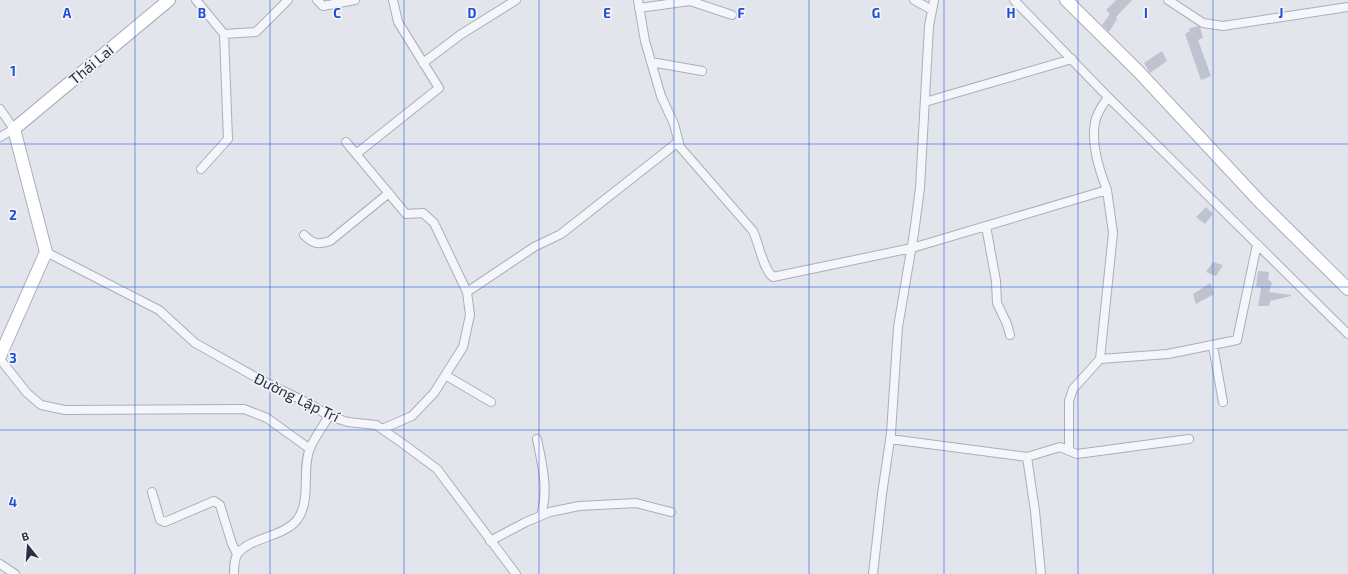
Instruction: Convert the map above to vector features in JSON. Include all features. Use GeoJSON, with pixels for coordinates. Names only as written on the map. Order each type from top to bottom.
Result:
{"type":"FeatureCollection","features":[{"type":"Feature","properties":{"kind":"street","name":"Thái Lai"},"geometry":{"type":"LineString","coordinates":[[14,129],[169,0]]}},
{"type":"Feature","properties":{"kind":"street"},"geometry":{"type":"LineString","coordinates":[[196,0],[224,34],[228,139],[201,169]]}},
{"type":"Feature","properties":{"kind":"street"},"geometry":{"type":"LineString","coordinates":[[224,34],[256,32],[288,0]]}},
{"type":"Feature","properties":{"kind":"street"},"geometry":{"type":"LineString","coordinates":[[317,0],[323,6],[355,0]]}},
{"type":"Feature","properties":{"kind":"street"},"geometry":{"type":"LineString","coordinates":[[356,154],[439,88],[398,22],[393,0]]}},
{"type":"Feature","properties":{"kind":"street"},"geometry":{"type":"LineString","coordinates":[[423,63],[460,35],[516,0]]}},
{"type":"Feature","properties":{"kind":"street"},"geometry":{"type":"LineString","coordinates":[[914,0],[932,10]]}},
{"type":"Feature","properties":{"kind":"street"},"geometry":{"type":"LineString","coordinates":[[873,574],[890,439],[898,327],[912,248],[920,188],[929,26],[934,0]]}},
{"type":"Feature","properties":{"kind":"street"},"geometry":{"type":"LineString","coordinates":[[1014,0],[1108,97],[1348,334]]}},
{"type":"Feature","properties":{"kind":"street"},"geometry":{"type":"LineString","coordinates":[[1066,0],[1139,72],[1260,202],[1348,289]]}},
{"type":"Feature","properties":{"kind":"street"},"geometry":{"type":"LineString","coordinates":[[1168,0],[1203,23],[1223,26],[1348,7]]}},
{"type":"Feature","properties":{"kind":"street"},"geometry":{"type":"LineString","coordinates":[[732,15],[695,1],[639,4],[645,41],[651,62],[661,96],[674,124],[680,147],[753,231],[760,246],[768,273],[773,277],[912,248],[1107,190]]}},
{"type":"Feature","properties":{"kind":"street"},"geometry":{"type":"LineString","coordinates":[[925,102],[1072,59]]}},
{"type":"Feature","properties":{"kind":"street"},"geometry":{"type":"LineString","coordinates":[[651,62],[702,71]]}},
{"type":"Feature","properties":{"kind":"street"},"geometry":{"type":"LineString","coordinates":[[1069,451],[1069,401],[1073,389],[1100,359],[1113,233],[1107,190],[1100,169],[1094,139],[1095,121],[1108,97]]}},
{"type":"Feature","properties":{"kind":"street"},"geometry":{"type":"LineString","coordinates":[[0,109],[14,129],[46,252],[0,356]]}},
{"type":"Feature","properties":{"kind":"street"},"geometry":{"type":"LineString","coordinates":[[0,137],[14,129]]}},
{"type":"Feature","properties":{"kind":"street"},"geometry":{"type":"LineString","coordinates":[[346,142],[406,214],[423,213],[434,223],[467,292],[470,315],[463,347],[434,393],[412,416],[382,429]]}},
{"type":"Feature","properties":{"kind":"street"},"geometry":{"type":"LineString","coordinates":[[467,292],[534,247],[561,234],[678,142]]}},
{"type":"Feature","properties":{"kind":"street"},"geometry":{"type":"LineString","coordinates":[[304,235],[312,242],[320,244],[330,241],[389,193]]}},
{"type":"Feature","properties":{"kind":"street"},"geometry":{"type":"LineString","coordinates":[[986,226],[996,281],[997,303],[1007,324],[1010,335]]}},
{"type":"Feature","properties":{"kind":"street"},"geometry":{"type":"LineString","coordinates":[[1100,359],[1168,354],[1237,340],[1257,244]]}},
{"type":"Feature","properties":{"kind":"street","name":"Đường Lập Trí"},"geometry":{"type":"LineString","coordinates":[[46,252],[159,310],[195,343],[258,379],[310,404],[329,416],[348,422],[376,425],[382,429],[437,469],[516,574]]}},
{"type":"Feature","properties":{"kind":"street"},"geometry":{"type":"LineString","coordinates":[[1213,346],[1223,402]]}},
{"type":"Feature","properties":{"kind":"street"},"geometry":{"type":"LineString","coordinates":[[0,359],[27,393],[41,405],[65,410],[244,409],[267,418],[310,449]]}},
{"type":"Feature","properties":{"kind":"street"},"geometry":{"type":"LineString","coordinates":[[445,375],[491,402]]}},
{"type":"Feature","properties":{"kind":"street"},"geometry":{"type":"LineString","coordinates":[[234,574],[235,562],[238,554],[245,548],[286,529],[296,521],[302,511],[305,498],[305,480],[310,449],[329,416]]}},
{"type":"Feature","properties":{"kind":"street"},"geometry":{"type":"LineString","coordinates":[[537,439],[544,471],[545,488],[541,515]]}},
{"type":"Feature","properties":{"kind":"street"},"geometry":{"type":"LineString","coordinates":[[890,439],[1027,457],[1060,447],[1077,454],[1189,439]]}},
{"type":"Feature","properties":{"kind":"street"},"geometry":{"type":"LineString","coordinates":[[1027,457],[1035,511],[1041,574]]}},
{"type":"Feature","properties":{"kind":"street"},"geometry":{"type":"LineString","coordinates":[[152,492],[160,520],[165,522],[214,501],[220,505],[232,544],[238,554]]}},
{"type":"Feature","properties":{"kind":"street"},"geometry":{"type":"LineString","coordinates":[[490,541],[541,515],[579,506],[636,503],[672,512]]}},
{"type":"Feature","properties":{"kind":"street"},"geometry":{"type":"LineString","coordinates":[[0,564],[15,574]]}},
{"type":"Feature","properties":{"kind":"building"},"geometry":{"type":"Polygon","coordinates":[[[1116,0],[1132,0],[1116,17],[1117,19],[1109,32],[1102,25],[1110,14],[1106,10],[1116,0]]]}},
{"type":"Feature","properties":{"kind":"building"},"geometry":{"type":"Polygon","coordinates":[[[1197,26],[1200,27],[1203,38],[1198,40],[1211,76],[1201,80],[1185,34],[1190,31],[1189,29],[1197,26]]]}},
{"type":"Feature","properties":{"kind":"building"},"geometry":{"type":"Polygon","coordinates":[[[1162,51],[1167,61],[1150,73],[1144,63],[1162,51]]]}},
{"type":"Feature","properties":{"kind":"building"},"geometry":{"type":"Polygon","coordinates":[[[1206,207],[1213,214],[1205,224],[1196,217],[1206,207]]]}},
{"type":"Feature","properties":{"kind":"building"},"geometry":{"type":"Polygon","coordinates":[[[1213,262],[1223,265],[1216,276],[1206,272],[1213,262]]]}},
{"type":"Feature","properties":{"kind":"building"},"geometry":{"type":"Polygon","coordinates":[[[1258,271],[1269,272],[1268,279],[1272,283],[1269,292],[1291,296],[1270,301],[1270,305],[1258,306],[1261,288],[1256,287],[1258,271]]]}},
{"type":"Feature","properties":{"kind":"building"},"geometry":{"type":"Polygon","coordinates":[[[1210,283],[1214,294],[1196,304],[1193,294],[1210,283]]]}}]}
